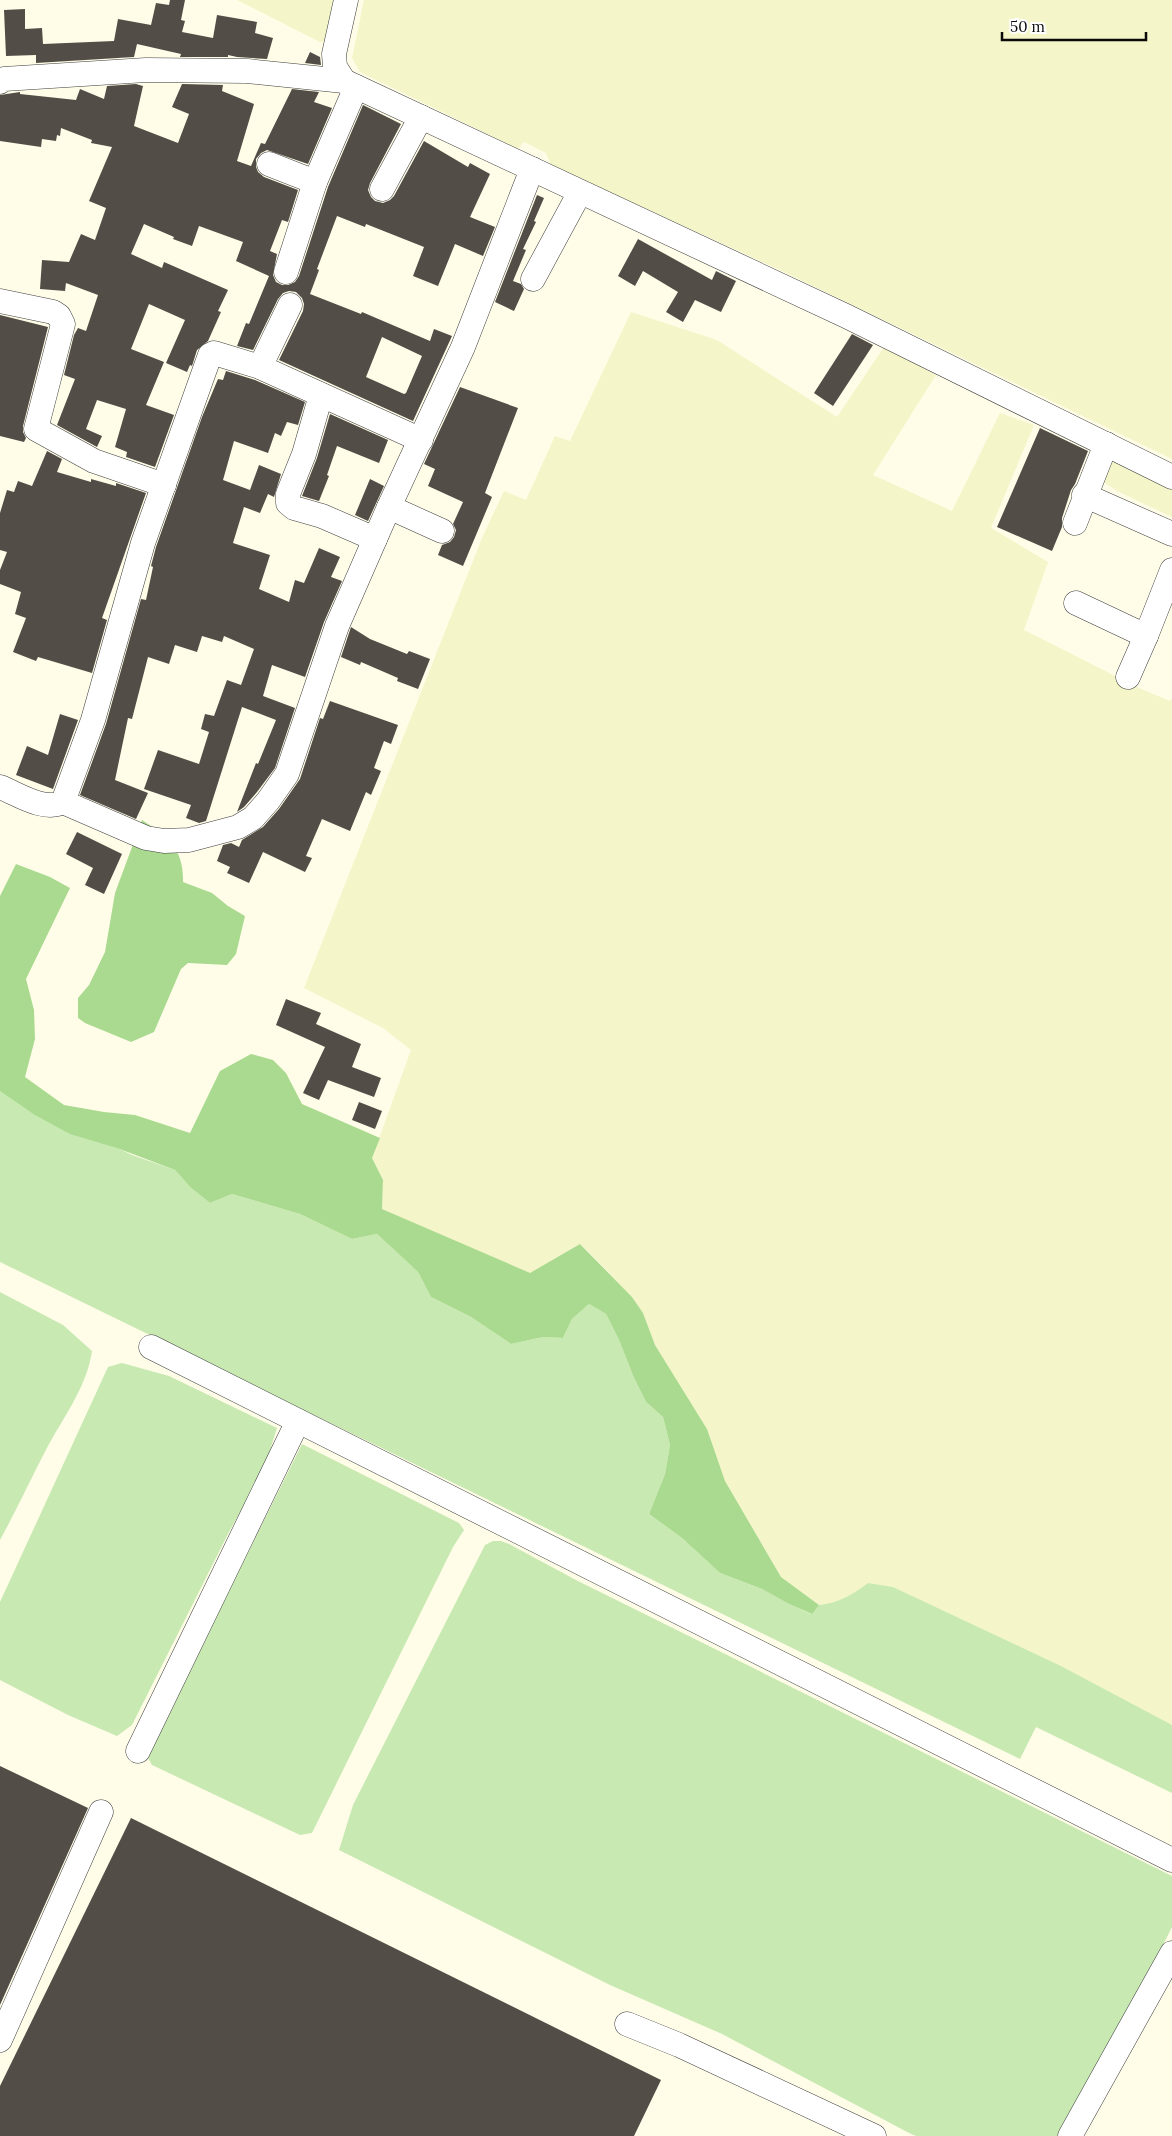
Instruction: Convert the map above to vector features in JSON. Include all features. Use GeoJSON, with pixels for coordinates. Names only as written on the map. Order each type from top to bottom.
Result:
{"type":"FeatureCollection","features":[{"type":"Feature","properties":{"kind":"street"},"geometry":{"type":"LineString","coordinates":[[346,0],[334,54],[335,67],[350,84]]}},
{"type":"Feature","properties":{"kind":"street"},"geometry":{"type":"LineString","coordinates":[[0,82],[4,79],[146,70],[247,71],[350,84],[846,316],[1172,477]]}},
{"type":"Feature","properties":{"kind":"street"},"geometry":{"type":"LineString","coordinates":[[286,272],[315,182],[350,84]]}},
{"type":"Feature","properties":{"kind":"street"},"geometry":{"type":"LineString","coordinates":[[382,189],[421,117]]}},
{"type":"Feature","properties":{"kind":"street"},"geometry":{"type":"LineString","coordinates":[[269,164],[315,182]]}},
{"type":"Feature","properties":{"kind":"street"},"geometry":{"type":"LineString","coordinates":[[63,802],[146,838],[164,841],[189,840],[238,827],[253,818],[268,801],[287,774],[337,626],[389,507],[463,348],[532,170]]}},
{"type":"Feature","properties":{"kind":"street"},"geometry":{"type":"LineString","coordinates":[[533,280],[580,192]]}},
{"type":"Feature","properties":{"kind":"street"},"geometry":{"type":"LineString","coordinates":[[0,301],[53,312],[59,316],[62,324],[36,429],[94,461],[164,485]]}},
{"type":"Feature","properties":{"kind":"street"},"geometry":{"type":"LineString","coordinates":[[260,367],[290,305]]}},
{"type":"Feature","properties":{"kind":"street"},"geometry":{"type":"LineString","coordinates":[[0,786],[46,805],[55,807],[63,802],[93,720],[143,543],[210,355],[214,353],[228,356],[260,367],[421,440]]}},
{"type":"Feature","properties":{"kind":"street"},"geometry":{"type":"LineString","coordinates":[[321,396],[304,454],[288,494],[288,503],[294,508],[322,516],[375,539]]}},
{"type":"Feature","properties":{"kind":"street"},"geometry":{"type":"LineString","coordinates":[[1075,523],[1084,495],[1106,444]]}},
{"type":"Feature","properties":{"kind":"street"},"geometry":{"type":"LineString","coordinates":[[1084,495],[1172,534]]}},
{"type":"Feature","properties":{"kind":"street"},"geometry":{"type":"LineString","coordinates":[[389,507],[442,531]]}},
{"type":"Feature","properties":{"kind":"street"},"geometry":{"type":"LineString","coordinates":[[1128,677],[1172,570]]}},
{"type":"Feature","properties":{"kind":"street"},"geometry":{"type":"LineString","coordinates":[[1076,603],[1146,636]]}},
{"type":"Feature","properties":{"kind":"street"},"geometry":{"type":"LineString","coordinates":[[151,1347],[1172,1860]]}},
{"type":"Feature","properties":{"kind":"street"},"geometry":{"type":"LineString","coordinates":[[138,1751],[298,1421]]}},
{"type":"Feature","properties":{"kind":"street"},"geometry":{"type":"LineString","coordinates":[[0,2040],[101,1812]]}},
{"type":"Feature","properties":{"kind":"street"},"geometry":{"type":"LineString","coordinates":[[1070,2136],[1172,1953]]}},
{"type":"Feature","properties":{"kind":"street"},"geometry":{"type":"LineString","coordinates":[[628,2024],[679,2045],[874,2136]]}},
{"type":"Feature","properties":{"kind":"green space"},"geometry":{"type":"Polygon","coordinates":[[[237,0],[338,0],[328,41],[320,42],[237,0]]]}},
{"type":"Feature","properties":{"kind":"green space"},"geometry":{"type":"Polygon","coordinates":[[[364,0],[1172,0],[1172,459],[780,270],[551,165],[546,153],[524,142],[518,149],[360,72],[352,58],[364,0]]]}},
{"type":"Feature","properties":{"kind":"green space"},"geometry":{"type":"Polygon","coordinates":[[[631,312],[717,340],[837,417],[884,347],[936,375],[873,475],[952,511],[1000,413],[1034,425],[991,528],[1048,562],[1024,630],[1139,688],[1170,701],[1172,698],[1172,1725],[1061,1666],[893,1587],[868,1583],[847,1598],[833,1604],[819,1605],[781,1577],[725,1481],[707,1429],[655,1345],[643,1313],[632,1297],[586,1249],[580,1244],[530,1274],[382,1209],[383,1180],[372,1158],[411,1050],[383,1028],[304,988],[482,538],[504,491],[526,500],[555,436],[570,441],[631,312]]]}},
{"type":"Feature","properties":{"kind":"green space"},"geometry":{"type":"Polygon","coordinates":[[[1113,459],[1172,488],[1172,517],[1119,492],[1103,482],[1113,459]]]}},
{"type":"Feature","properties":{"kind":"green space"},"geometry":{"type":"Polygon","coordinates":[[[142,820],[160,832],[173,845],[181,861],[183,882],[212,893],[228,906],[245,916],[236,954],[227,965],[188,963],[181,969],[154,1032],[131,1042],[85,1023],[78,1018],[78,998],[89,985],[105,952],[115,893],[142,820]]]}},
{"type":"Feature","properties":{"kind":"green space"},"geometry":{"type":"Polygon","coordinates":[[[16,864],[50,877],[70,888],[26,979],[34,1010],[35,1039],[25,1077],[64,1105],[135,1115],[190,1133],[220,1071],[251,1054],[273,1060],[286,1073],[302,1104],[380,1138],[372,1158],[383,1180],[382,1209],[530,1273],[580,1244],[632,1297],[643,1313],[655,1345],[707,1429],[725,1481],[781,1577],[819,1605],[812,1614],[762,1589],[720,1573],[682,1538],[649,1514],[665,1474],[670,1445],[663,1417],[646,1402],[606,1314],[589,1304],[572,1319],[563,1338],[543,1337],[511,1344],[471,1317],[431,1297],[418,1272],[377,1234],[352,1239],[300,1214],[232,1194],[210,1203],[190,1187],[175,1170],[117,1148],[70,1134],[35,1115],[0,1091],[0,896],[16,864]]]}},
{"type":"Feature","properties":{"kind":"green space"},"geometry":{"type":"Polygon","coordinates":[[[0,1091],[132,1155],[175,1170],[190,1187],[210,1203],[232,1194],[300,1214],[352,1239],[377,1234],[418,1272],[431,1297],[471,1317],[511,1344],[543,1337],[563,1338],[572,1319],[589,1304],[606,1314],[646,1402],[663,1417],[670,1445],[665,1474],[649,1514],[682,1538],[720,1573],[762,1589],[811,1614],[819,1605],[845,1598],[868,1583],[893,1587],[1061,1666],[1172,1725],[1172,1793],[1036,1727],[1020,1759],[0,1262],[0,1091]]]}},
{"type":"Feature","properties":{"kind":"green space"},"geometry":{"type":"Polygon","coordinates":[[[0,1292],[63,1325],[92,1351],[86,1376],[81,1387],[49,1444],[0,1540],[0,1292]]]}},
{"type":"Feature","properties":{"kind":"green space"},"geometry":{"type":"Polygon","coordinates":[[[122,1363],[169,1376],[277,1428],[264,1469],[229,1532],[132,1725],[117,1736],[68,1715],[0,1680],[0,1602],[108,1367],[122,1363]]]}},
{"type":"Feature","properties":{"kind":"green space"},"geometry":{"type":"Polygon","coordinates":[[[302,1444],[459,1523],[464,1530],[453,1547],[312,1833],[300,1835],[152,1765],[147,1756],[302,1444]]]}},
{"type":"Feature","properties":{"kind":"green space"},"geometry":{"type":"Polygon","coordinates":[[[493,1541],[509,1544],[576,1580],[1172,1876],[1172,1927],[1057,2136],[916,2136],[722,2034],[610,1985],[339,1850],[353,1805],[485,1545],[493,1541]]]}},
{"type":"Feature","properties":{"kind":"building"},"geometry":{"type":"Polygon","coordinates":[[[170,0],[185,0],[181,20],[185,21],[182,32],[213,38],[217,15],[257,22],[255,33],[273,38],[267,59],[228,55],[228,57],[180,57],[181,54],[137,44],[134,57],[36,63],[36,55],[6,56],[4,10],[25,9],[25,29],[42,28],[43,44],[114,41],[118,19],[151,25],[156,3],[169,5],[170,0]]]}},
{"type":"Feature","properties":{"kind":"building"},"geometry":{"type":"Polygon","coordinates":[[[310,52],[320,57],[321,65],[305,63],[310,52]]]}},
{"type":"Feature","properties":{"kind":"building"},"geometry":{"type":"Polygon","coordinates":[[[136,84],[143,86],[134,126],[178,143],[189,114],[172,107],[182,84],[223,85],[222,91],[254,104],[237,161],[251,166],[261,143],[265,144],[292,89],[319,92],[314,102],[332,108],[308,164],[267,150],[256,159],[258,172],[264,177],[298,190],[288,222],[282,220],[270,251],[277,254],[273,275],[276,282],[282,285],[295,282],[299,276],[328,187],[363,105],[401,124],[370,183],[368,190],[375,201],[383,203],[394,196],[424,141],[468,167],[470,163],[490,174],[470,217],[495,227],[483,256],[455,244],[438,286],[413,276],[424,247],[366,224],[365,227],[337,216],[317,269],[319,270],[310,294],[361,314],[362,312],[430,341],[434,329],[452,336],[413,421],[279,360],[303,311],[304,304],[302,298],[296,292],[289,291],[283,293],[278,299],[253,350],[237,346],[246,323],[249,324],[269,276],[236,261],[243,242],[199,226],[192,246],[173,239],[174,237],[144,224],[131,254],[162,268],[164,262],[228,290],[218,311],[221,312],[208,341],[197,350],[192,366],[190,365],[187,372],[166,363],[185,320],[149,304],[131,349],[164,362],[146,405],[174,415],[155,467],[126,457],[127,452],[115,447],[126,409],[97,400],[86,429],[102,436],[97,447],[57,425],[75,379],[64,375],[74,335],[78,328],[86,331],[98,295],[66,283],[65,291],[40,289],[42,260],[69,262],[81,234],[95,240],[106,208],[89,201],[112,147],[91,143],[92,140],[61,128],[60,136],[57,135],[56,141],[42,139],[41,147],[0,141],[0,95],[20,92],[20,94],[76,100],[80,89],[104,99],[107,86],[136,84]],[[382,337],[366,377],[404,394],[422,356],[382,337]]]}},
{"type":"Feature","properties":{"kind":"building"},"geometry":{"type":"Polygon","coordinates":[[[537,195],[544,198],[534,221],[536,222],[523,249],[526,250],[513,281],[521,284],[524,289],[514,311],[495,302],[537,195]]]}},
{"type":"Feature","properties":{"kind":"building"},"geometry":{"type":"Polygon","coordinates":[[[638,239],[712,280],[716,271],[736,281],[721,312],[695,300],[683,322],[666,312],[678,292],[643,271],[635,286],[618,276],[638,239]]]}},
{"type":"Feature","properties":{"kind":"building"},"geometry":{"type":"Polygon","coordinates":[[[0,315],[48,327],[23,426],[26,438],[24,442],[0,436],[0,315]]]}},
{"type":"Feature","properties":{"kind":"building"},"geometry":{"type":"Polygon","coordinates":[[[852,334],[873,345],[833,406],[814,393],[852,334]]]}},
{"type":"Feature","properties":{"kind":"building"},"geometry":{"type":"Polygon","coordinates":[[[226,371],[255,380],[305,402],[298,425],[287,422],[281,436],[275,433],[268,453],[234,441],[223,480],[250,490],[259,465],[281,474],[274,497],[268,494],[260,513],[244,507],[233,543],[270,555],[259,589],[289,602],[295,580],[304,583],[319,548],[340,557],[331,577],[342,581],[324,622],[305,677],[272,665],[263,696],[295,708],[275,768],[257,792],[237,812],[256,763],[258,764],[276,720],[242,707],[206,821],[199,823],[186,818],[191,805],[144,789],[158,750],[199,764],[209,732],[201,729],[205,714],[214,716],[227,680],[241,685],[254,649],[224,636],[222,642],[202,636],[197,652],[175,645],[169,664],[148,657],[132,719],[128,718],[115,780],[148,793],[136,819],[80,795],[106,724],[141,599],[146,600],[156,547],[202,417],[218,379],[223,380],[226,371]]]}},
{"type":"Feature","properties":{"kind":"building"},"geometry":{"type":"Polygon","coordinates":[[[460,387],[518,408],[485,493],[492,497],[463,566],[438,555],[442,545],[450,542],[454,537],[456,530],[453,524],[463,502],[428,486],[435,469],[424,464],[460,387]]]}},
{"type":"Feature","properties":{"kind":"building"},"geometry":{"type":"Polygon","coordinates":[[[330,414],[388,440],[379,463],[337,446],[327,475],[329,476],[319,501],[302,496],[317,458],[330,414]]]}},
{"type":"Feature","properties":{"kind":"building"},"geometry":{"type":"Polygon","coordinates":[[[1040,428],[1088,451],[1071,490],[1062,518],[1062,527],[1052,551],[997,527],[1040,428]]]}},
{"type":"Feature","properties":{"kind":"building"},"geometry":{"type":"Polygon","coordinates":[[[47,451],[62,459],[57,472],[91,482],[91,479],[116,486],[116,483],[146,493],[102,618],[107,620],[92,673],[38,657],[36,661],[13,652],[26,618],[15,614],[21,592],[0,584],[0,570],[7,552],[0,550],[0,513],[7,490],[14,492],[18,481],[32,486],[47,451]]]}},
{"type":"Feature","properties":{"kind":"building"},"geometry":{"type":"Polygon","coordinates":[[[370,479],[384,486],[368,521],[355,515],[370,479]]]}},
{"type":"Feature","properties":{"kind":"building"},"geometry":{"type":"Polygon","coordinates":[[[351,627],[370,639],[407,654],[409,651],[430,659],[418,689],[397,681],[398,678],[361,662],[360,665],[341,657],[351,627]]]}},
{"type":"Feature","properties":{"kind":"building"},"geometry":{"type":"Polygon","coordinates":[[[330,701],[398,725],[391,744],[384,741],[374,768],[381,771],[371,795],[366,792],[350,831],[322,819],[306,856],[312,858],[305,872],[263,852],[249,883],[227,873],[230,867],[217,861],[223,845],[231,843],[239,847],[242,840],[263,827],[279,809],[300,779],[320,718],[323,719],[330,701]]]}},
{"type":"Feature","properties":{"kind":"building"},"geometry":{"type":"Polygon","coordinates":[[[60,714],[78,720],[53,789],[16,775],[27,746],[48,755],[60,714]]]}},
{"type":"Feature","properties":{"kind":"building"},"geometry":{"type":"Polygon","coordinates":[[[77,832],[122,854],[104,894],[85,885],[93,868],[66,854],[77,832]]]}},
{"type":"Feature","properties":{"kind":"building"},"geometry":{"type":"Polygon","coordinates":[[[286,999],[321,1013],[316,1024],[361,1044],[352,1067],[381,1078],[374,1097],[328,1080],[319,1100],[303,1093],[325,1047],[276,1025],[286,999]]]}},
{"type":"Feature","properties":{"kind":"building"},"geometry":{"type":"Polygon","coordinates":[[[359,1102],[382,1111],[375,1129],[352,1120],[359,1102]]]}},
{"type":"Feature","properties":{"kind":"building"},"geometry":{"type":"Polygon","coordinates":[[[0,1766],[88,1808],[0,2005],[0,1766]]]}},
{"type":"Feature","properties":{"kind":"building"},"geometry":{"type":"Polygon","coordinates":[[[131,1818],[661,2080],[634,2136],[0,2136],[0,2086],[131,1818]]]}}]}
